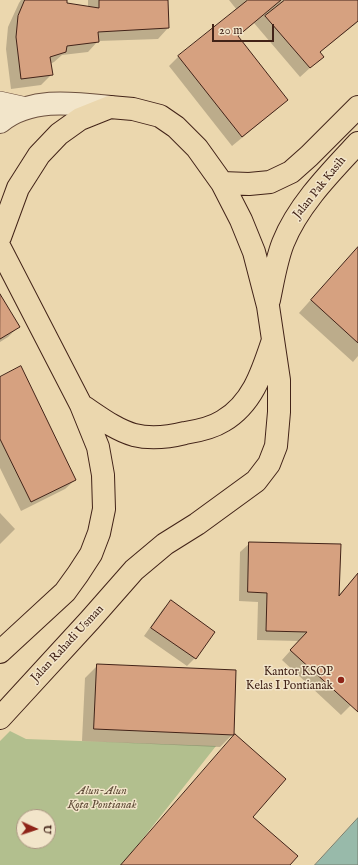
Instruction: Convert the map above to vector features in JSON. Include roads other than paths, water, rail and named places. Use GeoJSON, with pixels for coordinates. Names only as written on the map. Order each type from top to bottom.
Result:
{"type":"FeatureCollection","features":[{"type":"Feature","properties":{"kind":"highway"},"geometry":{"type":"LineString","coordinates":[[0,237],[18,188],[39,155],[59,134],[80,119],[110,107],[133,108],[160,116],[176,127],[197,148],[222,183],[241,220],[254,252],[268,306]]}},
{"type":"Feature","properties":{"kind":"highway"},"geometry":{"type":"LineString","coordinates":[[222,183],[249,184],[270,182],[291,172],[310,156],[358,107]]}},
{"type":"Feature","properties":{"kind":"highway","name":"Jalan Pak Kasih"},"geometry":{"type":"LineString","coordinates":[[268,306],[282,244],[292,224],[320,185],[358,143]]}},
{"type":"Feature","properties":{"kind":"highway"},"geometry":{"type":"LineString","coordinates":[[0,248],[81,405],[98,447],[103,475],[104,509],[99,534],[91,554],[65,592],[0,652]]}},
{"type":"Feature","properties":{"kind":"highway","name":"Jalan Rahadi Usman"},"geometry":{"type":"LineString","coordinates":[[0,718],[134,570],[165,544],[197,524],[256,480],[269,464],[276,446],[279,412],[279,380],[268,306]]}},
{"type":"Feature","properties":{"kind":"highway"},"geometry":{"type":"LineString","coordinates":[[81,405],[112,426],[134,435],[152,437],[178,435],[202,430],[223,422],[240,408],[253,391],[264,368],[273,339]]}},
{"type":"Feature","properties":{"kind":"street"},"geometry":{"type":"LineString","coordinates":[[0,101],[27,107]]}},
{"type":"Feature","properties":{"kind":"street"},"geometry":{"type":"LineString","coordinates":[[0,122],[6,117],[27,107],[53,103],[78,103],[110,107]]}},
{"type":"Feature","properties":{"kind":"place","name":"Kantor KSOP Kelas I Pontianak"},"geometry":{"type":"Point","coordinates":[341,680]}},
{"type":"Feature","properties":{"kind":"park label","name":"Alun-Alun Kota Pontianak"},"geometry":{"type":"Point","coordinates":[102,799]}}]}
